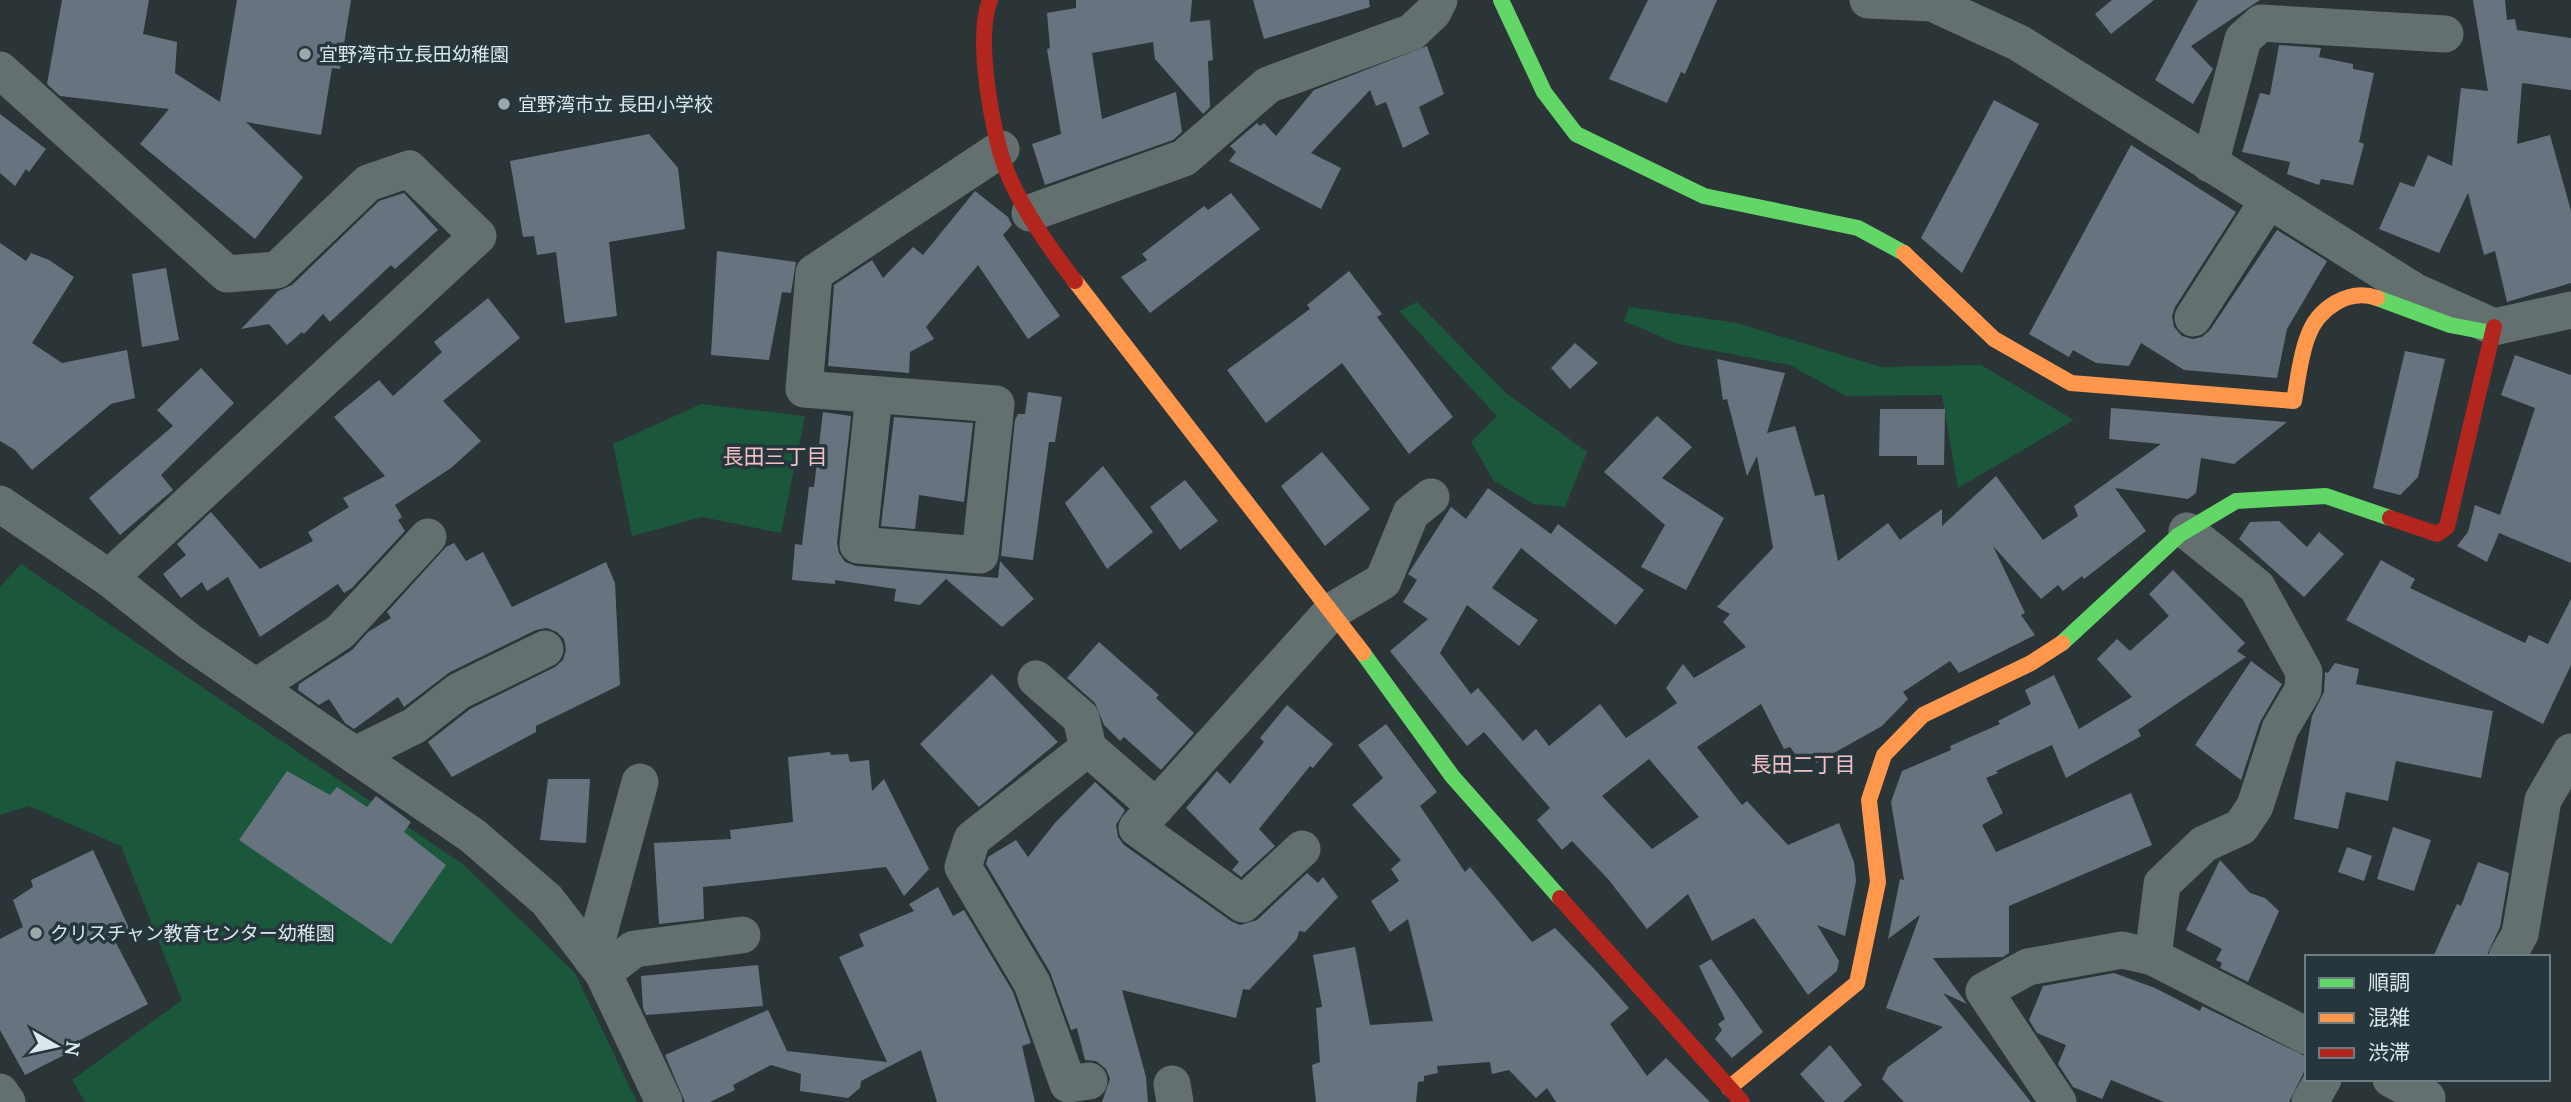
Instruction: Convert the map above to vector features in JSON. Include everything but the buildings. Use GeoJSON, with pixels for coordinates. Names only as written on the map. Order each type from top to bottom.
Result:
{"type":"FeatureCollection","features":[{"type":"Feature","properties":{"kind":"street"},"geometry":{"type":"LineString","coordinates":[[990,0],[983,18],[986,82],[1001,149],[1007,172],[1053,252],[1332,611],[1452,776],[1741,1102]]}},
{"type":"Feature","properties":{"kind":"street"},"geometry":{"type":"LineString","coordinates":[[1030,213],[1184,158],[1268,85],[1412,32],[1433,12],[1439,0]]}},
{"type":"Feature","properties":{"kind":"street"},"geometry":{"type":"LineString","coordinates":[[1501,0],[1544,92],[1576,134],[1704,196],[1858,228],[1912,258],[1994,339],[2071,383],[2294,401],[2308,334],[2334,301],[2366,294],[2450,325],[2493,330],[2571,310]]}},
{"type":"Feature","properties":{"kind":"street"},"geometry":{"type":"LineString","coordinates":[[1868,0],[1932,3],[2020,43],[2414,291],[2493,330]]}},
{"type":"Feature","properties":{"kind":"street"},"geometry":{"type":"LineString","coordinates":[[2210,164],[2243,39],[2261,23],[2445,34]]}},
{"type":"Feature","properties":{"kind":"street"},"geometry":{"type":"LineString","coordinates":[[0,70],[227,274],[277,270],[368,183],[409,169],[478,236],[109,578]]}},
{"type":"Feature","properties":{"kind":"street"},"geometry":{"type":"LineString","coordinates":[[874,395],[858,545],[980,555],[996,404],[804,388],[814,273],[1001,149]]}},
{"type":"Feature","properties":{"kind":"street"},"geometry":{"type":"LineString","coordinates":[[2193,318],[2268,201]]}},
{"type":"Feature","properties":{"kind":"street"},"geometry":{"type":"LineString","coordinates":[[1728,1088],[1857,983],[1878,882],[1869,800],[1884,755],[1923,715],[2031,663],[2066,641],[2187,531],[2236,501],[2326,496],[2437,534],[2446,527],[2493,330]]}},
{"type":"Feature","properties":{"kind":"street"},"geometry":{"type":"LineString","coordinates":[[1302,849],[1244,904],[1137,828],[1332,611],[1383,581],[1411,513],[1431,497]]}},
{"type":"Feature","properties":{"kind":"street"},"geometry":{"type":"LineString","coordinates":[[0,504],[109,578],[190,642],[473,836],[547,900],[597,966],[664,1102]]}},
{"type":"Feature","properties":{"kind":"street"},"geometry":{"type":"LineString","coordinates":[[2153,957],[2162,884],[2204,844],[2241,827],[2255,806],[2280,729],[2303,690],[2304,672],[2257,587],[2187,531]]}},
{"type":"Feature","properties":{"kind":"street"},"geometry":{"type":"LineString","coordinates":[[256,687],[340,632],[428,537]]}},
{"type":"Feature","properties":{"kind":"street"},"geometry":{"type":"LineString","coordinates":[[355,755],[414,726],[459,691],[545,649]]}},
{"type":"Feature","properties":{"kind":"street"},"geometry":{"type":"LineString","coordinates":[[1036,679],[1081,718],[1088,748],[1156,807]]}},
{"type":"Feature","properties":{"kind":"street"},"geometry":{"type":"LineString","coordinates":[[1088,748],[972,839],[963,867],[1032,983],[1068,1084],[1089,1082]]}},
{"type":"Feature","properties":{"kind":"street"},"geometry":{"type":"LineString","coordinates":[[2508,955],[2521,934],[2543,800],[2571,752]]}},
{"type":"Feature","properties":{"kind":"street"},"geometry":{"type":"LineString","coordinates":[[597,966],[640,782]]}},
{"type":"Feature","properties":{"kind":"street"},"geometry":{"type":"LineString","coordinates":[[597,966],[634,949],[742,935]]}},
{"type":"Feature","properties":{"kind":"street"},"geometry":{"type":"LineString","coordinates":[[2058,1102],[1984,991],[2028,967],[2122,950],[2153,957],[2305,1035]]}},
{"type":"Feature","properties":{"kind":"street"},"geometry":{"type":"LineString","coordinates":[[2310,1102],[2322,1081]]}},
{"type":"Feature","properties":{"kind":"street"},"geometry":{"type":"LineString","coordinates":[[2397,1081],[2432,1093]]}},
{"type":"Feature","properties":{"kind":"street"},"geometry":{"type":"LineString","coordinates":[[0,1092],[6,1102]]}},
{"type":"Feature","properties":{"kind":"green space"},"geometry":{"type":"Polygon","coordinates":[[[1417,302],[1506,393],[1587,452],[1565,507],[1534,504],[1494,481],[1471,442],[1497,416],[1399,311],[1417,302]]]}},
{"type":"Feature","properties":{"kind":"green space"},"geometry":{"type":"Polygon","coordinates":[[[1629,307],[1737,323],[1881,367],[1981,365],[2074,420],[1958,488],[1942,395],[1846,396],[1790,365],[1678,344],[1624,321],[1629,307]]]}},
{"type":"Feature","properties":{"kind":"green space"},"geometry":{"type":"Polygon","coordinates":[[[701,404],[805,416],[781,533],[702,517],[632,536],[613,444],[701,404]]]}},
{"type":"Feature","properties":{"kind":"green space"},"geometry":{"type":"Polygon","coordinates":[[[21,564],[464,865],[575,973],[637,1102],[85,1102],[72,1080],[182,1000],[121,846],[29,806],[0,815],[0,587],[21,564]]]}},
{"type":"Feature","properties":{"kind":"traffic: fast"},"geometry":{"type":"LineString","coordinates":[[1501,0],[1544,92],[1576,134],[1704,196],[1858,228],[1904,253]]}},
{"type":"Feature","properties":{"kind":"traffic: fast"},"geometry":{"type":"LineString","coordinates":[[2377,298],[2450,325],[2492,333]]}},
{"type":"Feature","properties":{"kind":"traffic: fast"},"geometry":{"type":"LineString","coordinates":[[2062,643],[2179,535],[2236,501],[2326,496],[2390,518]]}},
{"type":"Feature","properties":{"kind":"traffic: fast"},"geometry":{"type":"LineString","coordinates":[[1363,653],[1452,776],[1560,898]]}},
{"type":"Feature","properties":{"kind":"traffic: slow"},"geometry":{"type":"LineString","coordinates":[[1904,253],[1994,339],[2071,383],[2294,401],[2305,344],[2319,317],[2346,298],[2377,298]]}},
{"type":"Feature","properties":{"kind":"traffic: slow"},"geometry":{"type":"LineString","coordinates":[[1075,281],[1363,653]]}},
{"type":"Feature","properties":{"kind":"traffic: slow"},"geometry":{"type":"LineString","coordinates":[[1729,1088],[1857,983],[1878,882],[1869,800],[1884,755],[1923,715],[2031,663],[2062,643]]}},
{"type":"Feature","properties":{"kind":"traffic: jam"},"geometry":{"type":"LineString","coordinates":[[990,0],[984,37],[985,61],[991,111],[1001,156],[1013,187],[1029,215],[1075,281]]}},
{"type":"Feature","properties":{"kind":"traffic: jam"},"geometry":{"type":"LineString","coordinates":[[2390,518],[2437,534],[2447,527],[2494,327]]}},
{"type":"Feature","properties":{"kind":"traffic: jam"},"geometry":{"type":"LineString","coordinates":[[1560,898],[1742,1102]]}},
{"type":"Feature","properties":{"kind":"place","name":"宜野湾市立長田幼稚園"},"geometry":{"type":"Point","coordinates":[305,54]}},
{"type":"Feature","properties":{"kind":"place","name":"宜野湾市立 長田小学校"},"geometry":{"type":"Point","coordinates":[504,104]}},
{"type":"Feature","properties":{"kind":"place","name":"クリスチャン教育センター幼稚園"},"geometry":{"type":"Point","coordinates":[36,933]}},
{"type":"Feature","properties":{"kind":"district","name":"長田三丁目"},"geometry":{"type":"Point","coordinates":[775,456]}},
{"type":"Feature","properties":{"kind":"district","name":"長田二丁目"},"geometry":{"type":"Point","coordinates":[1803,764]}}]}
